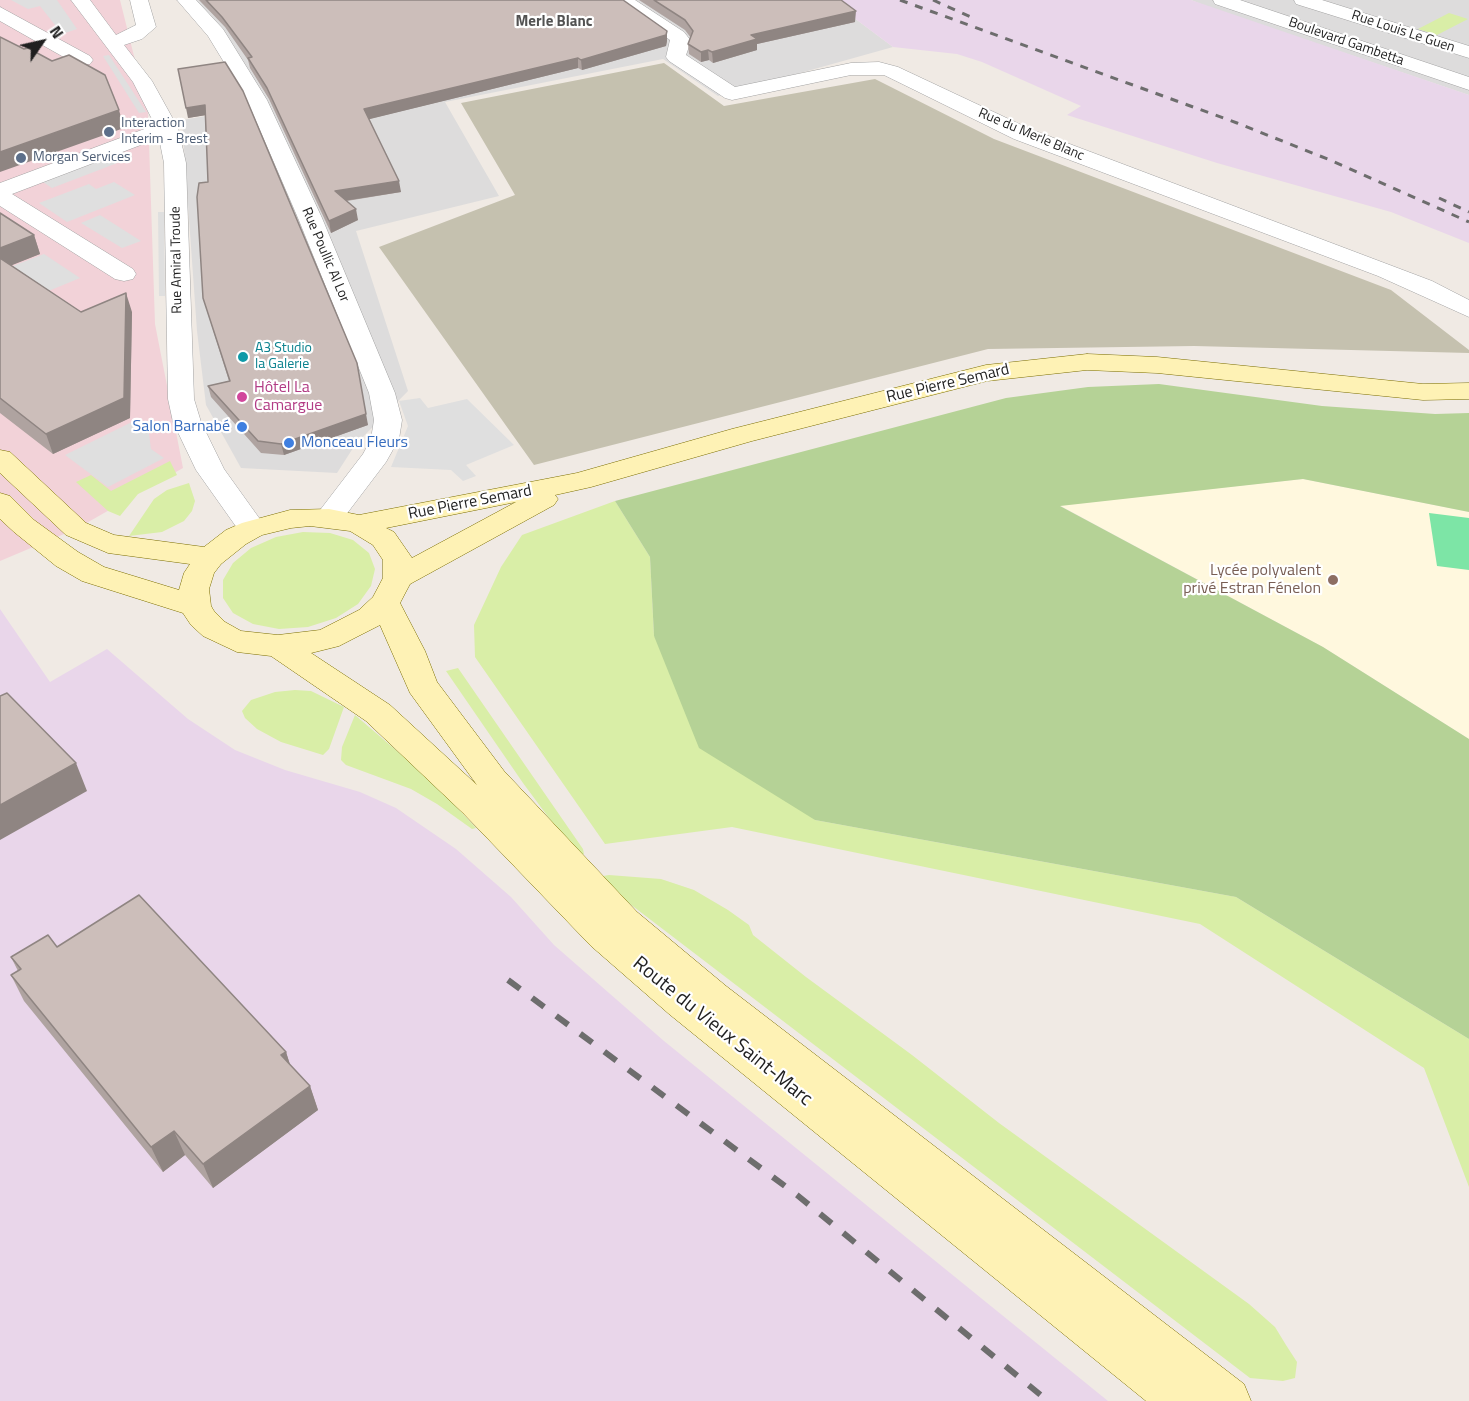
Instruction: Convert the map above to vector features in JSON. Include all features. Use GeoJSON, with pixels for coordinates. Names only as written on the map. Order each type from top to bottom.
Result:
{"type":"FeatureCollection","features":[{"type":"Feature","properties":{"kind":"main road","name":"Rue Pierre Semard"},"geometry":{"type":"LineString","coordinates":[[359,524],[581,481],[742,435],[986,373],[1035,366],[1087,362],[1157,365],[1423,392],[1469,391]]}},
{"type":"Feature","properties":{"kind":"main road"},"geometry":{"type":"LineString","coordinates":[[0,458],[76,529],[108,544],[210,557]]}},
{"type":"Feature","properties":{"kind":"main road","name":"Rue Pierre Semard"},"geometry":{"type":"LineString","coordinates":[[392,591],[521,510],[581,481]]}},
{"type":"Feature","properties":{"kind":"main road"},"geometry":{"type":"LineString","coordinates":[[0,502],[24,526],[67,559],[93,574],[195,606]]}},
{"type":"Feature","properties":{"kind":"main road"},"geometry":{"type":"LineString","coordinates":[[329,518],[359,524],[384,539],[393,549],[398,560],[392,591],[370,617],[343,633],[303,644],[278,646],[248,644],[214,629],[202,618],[195,606],[194,589],[199,573],[210,557],[236,537],[252,529],[290,519],[329,518]]}},
{"type":"Feature","properties":{"kind":"main road","name":"Route du Vieux Saint-Marc"},"geometry":{"type":"LineString","coordinates":[[392,591],[409,651],[422,685],[492,780],[624,923],[712,997],[1227,1401]]}},
{"type":"Feature","properties":{"kind":"main road","name":"Route du Vieux Saint-Marc"},"geometry":{"type":"LineString","coordinates":[[278,646],[378,713],[475,804],[604,935],[683,1003],[1183,1401]]}},
{"type":"Feature","properties":{"kind":"street","name":"Rue Amiral Troude"},"geometry":{"type":"LineString","coordinates":[[81,0],[142,81],[167,128],[176,163],[181,399],[188,422],[210,470],[252,529]]}},
{"type":"Feature","properties":{"kind":"street","name":"Rue Poullic Al Lor"},"geometry":{"type":"LineString","coordinates":[[186,0],[216,33],[257,100],[310,218],[382,393],[388,420],[385,439],[376,456],[329,518]]}},
{"type":"Feature","properties":{"kind":"street","name":"Rue du Merle Blanc"},"geometry":{"type":"LineString","coordinates":[[622,0],[677,36],[681,41],[676,57],[732,94],[851,69],[879,68],[891,71],[1022,134],[1387,271],[1424,286],[1469,310]]}},
{"type":"Feature","properties":{"kind":"street","name":"Boulevard Gambetta"},"geometry":{"type":"LineString","coordinates":[[1222,0],[1469,84]]}},
{"type":"Feature","properties":{"kind":"street","name":"Boulevard Gambetta"},"geometry":{"type":"LineString","coordinates":[[1260,0],[1469,70]]}},
{"type":"Feature","properties":{"kind":"street","name":"Rue Louis Le Guen"},"geometry":{"type":"LineString","coordinates":[[1303,0],[1469,52]]}},
{"type":"Feature","properties":{"kind":"street"},"geometry":{"type":"LineString","coordinates":[[107,35],[144,31],[146,27],[141,8]]}},
{"type":"Feature","properties":{"kind":"street"},"geometry":{"type":"LineString","coordinates":[[0,13],[83,60]]}},
{"type":"Feature","properties":{"kind":"street"},"geometry":{"type":"LineString","coordinates":[[0,191],[167,128]]}},
{"type":"Feature","properties":{"kind":"street"},"geometry":{"type":"LineString","coordinates":[[0,196],[124,274]]}},
{"type":"Feature","properties":{"kind":"shaded area"},"geometry":{"type":"Polygon","coordinates":[[[0,0],[120,0],[148,112],[155,324],[183,468],[76,529],[0,561],[0,0]]]}},
{"type":"Feature","properties":{"kind":"shaded area"},"geometry":{"type":"Polygon","coordinates":[[[11,0],[57,0],[77,29],[62,34],[40,6],[28,9],[11,0]]]}},
{"type":"Feature","properties":{"kind":"shaded area"},"geometry":{"type":"Polygon","coordinates":[[[194,0],[830,0],[893,47],[718,96],[663,59],[445,102],[499,196],[356,231],[408,391],[355,445],[337,473],[241,468],[206,405],[197,331],[182,120],[259,107],[194,0]]]}},
{"type":"Feature","properties":{"kind":"shaded area"},"geometry":{"type":"Polygon","coordinates":[[[830,0],[1191,0],[1469,95],[1469,243],[1391,212],[1217,163],[1067,115],[1081,106],[982,62],[957,54],[893,47],[830,0]]]}},
{"type":"Feature","properties":{"kind":"shaded area"},"geometry":{"type":"Polygon","coordinates":[[[1191,0],[1469,0],[1469,95],[1211,8],[1191,0]]]}},
{"type":"Feature","properties":{"kind":"shaded area"},"geometry":{"type":"Polygon","coordinates":[[[109,55],[146,112],[139,113],[103,56],[109,55]]]}},
{"type":"Feature","properties":{"kind":"shaded area"},"geometry":{"type":"Polygon","coordinates":[[[664,63],[724,106],[875,79],[994,139],[1391,290],[1469,350],[1469,353],[1194,346],[988,349],[534,465],[379,247],[515,195],[461,103],[664,63]]]}},
{"type":"Feature","properties":{"kind":"shaded area"},"geometry":{"type":"Polygon","coordinates":[[[123,152],[133,157],[52,188],[43,182],[123,152]]]}},
{"type":"Feature","properties":{"kind":"shaded area"},"geometry":{"type":"Polygon","coordinates":[[[114,182],[135,195],[67,222],[39,203],[89,184],[96,189],[114,182]]]}},
{"type":"Feature","properties":{"kind":"shaded area"},"geometry":{"type":"Polygon","coordinates":[[[158,212],[164,212],[165,296],[159,296],[158,212]]]}},
{"type":"Feature","properties":{"kind":"shaded area"},"geometry":{"type":"Polygon","coordinates":[[[100,215],[141,241],[122,248],[81,223],[100,215]]]}},
{"type":"Feature","properties":{"kind":"shaded area"},"geometry":{"type":"Polygon","coordinates":[[[44,254],[80,278],[0,311],[0,271],[44,254]]]}},
{"type":"Feature","properties":{"kind":"shaded area"},"geometry":{"type":"Polygon","coordinates":[[[420,398],[428,408],[467,399],[514,445],[466,465],[476,476],[463,481],[451,470],[391,467],[408,426],[399,401],[420,398]]]}},
{"type":"Feature","properties":{"kind":"shaded area"},"geometry":{"type":"Polygon","coordinates":[[[138,419],[148,426],[151,449],[164,458],[108,487],[65,455],[138,419]]]}},
{"type":"Feature","properties":{"kind":"shaded area","name":"Lycée polyvalent privé Estran Fénelon"},"geometry":{"type":"Polygon","coordinates":[[[1303,479],[1469,512],[1469,739],[1323,647],[1059,505],[1303,479]]]}},
{"type":"Feature","properties":{"kind":"shaded area"},"geometry":{"type":"Polygon","coordinates":[[[0,609],[50,682],[107,649],[188,719],[235,750],[285,770],[360,792],[396,808],[456,849],[511,897],[554,945],[664,1041],[1108,1401],[0,1401],[0,609]]]}},
{"type":"Feature","properties":{"kind":"green space"},"geometry":{"type":"Polygon","coordinates":[[[1449,13],[1468,19],[1437,35],[1418,29],[1449,13]]]}},
{"type":"Feature","properties":{"kind":"green space"},"geometry":{"type":"Polygon","coordinates":[[[1159,384],[1322,406],[1435,414],[1469,413],[1469,512],[1303,479],[1060,506],[1323,647],[1469,739],[1469,1039],[1236,897],[815,820],[699,748],[654,636],[650,557],[615,501],[1006,398],[1088,387],[1159,384]]]}},
{"type":"Feature","properties":{"kind":"green space"},"geometry":{"type":"Polygon","coordinates":[[[170,461],[177,475],[138,494],[120,516],[108,511],[76,482],[91,475],[111,491],[170,461]]]}},
{"type":"Feature","properties":{"kind":"green space"},"geometry":{"type":"Polygon","coordinates":[[[189,483],[195,501],[192,511],[184,521],[162,532],[129,536],[154,499],[167,490],[189,483]]]}},
{"type":"Feature","properties":{"kind":"green space"},"geometry":{"type":"Polygon","coordinates":[[[615,501],[650,557],[654,636],[815,820],[1236,897],[1469,1039],[1469,1187],[1424,1068],[1200,924],[732,827],[605,844],[475,657],[474,625],[501,567],[522,535],[615,501]]]}},
{"type":"Feature","properties":{"kind":"green space"},"geometry":{"type":"Polygon","coordinates":[[[1429,513],[1469,518],[1469,570],[1437,566],[1429,513]]]}},
{"type":"Feature","properties":{"kind":"green space"},"geometry":{"type":"Polygon","coordinates":[[[303,532],[330,533],[353,540],[369,553],[375,569],[371,586],[358,604],[336,618],[308,627],[279,629],[253,624],[233,613],[223,598],[223,580],[233,563],[251,548],[276,537],[303,532]]]}},
{"type":"Feature","properties":{"kind":"green space"},"geometry":{"type":"Polygon","coordinates":[[[458,668],[583,849],[584,854],[577,855],[569,845],[446,671],[458,668]]]}},
{"type":"Feature","properties":{"kind":"green space"},"geometry":{"type":"Polygon","coordinates":[[[311,691],[344,707],[329,749],[323,755],[281,742],[257,729],[245,718],[242,711],[251,700],[275,692],[311,691]]]}},
{"type":"Feature","properties":{"kind":"green space"},"geometry":{"type":"Polygon","coordinates":[[[355,715],[404,757],[476,828],[472,829],[411,789],[346,765],[341,760],[342,747],[355,715]]]}},
{"type":"Feature","properties":{"kind":"green space"},"geometry":{"type":"Polygon","coordinates":[[[603,876],[661,879],[694,890],[749,925],[753,935],[806,977],[999,1123],[1249,1304],[1275,1327],[1297,1362],[1295,1378],[1283,1381],[1250,1378],[613,891],[605,884],[603,876]]]}},
{"type":"Feature","properties":{"kind":"building"},"geometry":{"type":"Polygon","coordinates":[[[206,0],[623,0],[667,31],[666,35],[581,60],[578,58],[364,109],[399,181],[335,191],[356,209],[329,221],[267,88],[248,58],[252,57],[206,0]]]}},
{"type":"Feature","properties":{"kind":"building"},"geometry":{"type":"Polygon","coordinates":[[[654,0],[841,0],[856,11],[751,35],[757,39],[712,52],[708,50],[701,52],[688,44],[693,31],[685,20],[654,0]]]}},
{"type":"Feature","properties":{"kind":"building"},"geometry":{"type":"Polygon","coordinates":[[[0,37],[52,61],[69,55],[105,75],[119,110],[0,152],[0,37]]]}},
{"type":"Feature","properties":{"kind":"building"},"geometry":{"type":"Polygon","coordinates":[[[225,62],[243,91],[357,363],[366,414],[281,444],[258,441],[208,386],[230,381],[203,298],[197,197],[199,183],[208,182],[205,105],[186,108],[178,69],[225,62]]]}},
{"type":"Feature","properties":{"kind":"building"},"geometry":{"type":"Polygon","coordinates":[[[0,213],[34,235],[0,248],[0,213]]]}},
{"type":"Feature","properties":{"kind":"building"},"geometry":{"type":"Polygon","coordinates":[[[0,258],[81,312],[126,293],[124,398],[46,434],[0,398],[0,258]]]}},
{"type":"Feature","properties":{"kind":"building"},"geometry":{"type":"Polygon","coordinates":[[[7,693],[76,763],[0,805],[0,696],[7,693]]]}},
{"type":"Feature","properties":{"kind":"building"},"geometry":{"type":"Polygon","coordinates":[[[139,895],[286,1052],[281,1055],[310,1086],[203,1164],[174,1131],[151,1147],[11,975],[21,969],[11,957],[48,935],[57,947],[139,895]]]}},
{"type":"Feature","properties":{"kind":"railway"},"geometry":{"type":"LineString","coordinates":[[900,0],[1237,123],[1330,160],[1469,222]]}},
{"type":"Feature","properties":{"kind":"railway"},"geometry":{"type":"LineString","coordinates":[[933,0],[971,17]]}},
{"type":"Feature","properties":{"kind":"railway"},"geometry":{"type":"LineString","coordinates":[[1439,198],[1469,212]]}},
{"type":"Feature","properties":{"kind":"railway"},"geometry":{"type":"LineString","coordinates":[[508,980],[797,1195],[1048,1401]]}},
{"type":"Feature","properties":{"kind":"place","name":"Interaction Interim - Brest"},"geometry":{"type":"Point","coordinates":[109,132]}},
{"type":"Feature","properties":{"kind":"place","name":"Morgan Services"},"geometry":{"type":"Point","coordinates":[21,158]}},
{"type":"Feature","properties":{"kind":"place","name":"A3 Studio la Galerie"},"geometry":{"type":"Point","coordinates":[243,357]}},
{"type":"Feature","properties":{"kind":"place","name":"Hôtel La Camargue"},"geometry":{"type":"Point","coordinates":[242,397]}},
{"type":"Feature","properties":{"kind":"place","name":"Salon Barnabé"},"geometry":{"type":"Point","coordinates":[242,427]}},
{"type":"Feature","properties":{"kind":"place","name":"Monceau Fleurs"},"geometry":{"type":"Point","coordinates":[289,443]}},
{"type":"Feature","properties":{"kind":"place","name":"Lycée polyvalent privé Estran Fénelon"},"geometry":{"type":"Point","coordinates":[1333,580]}},
{"type":"Feature","properties":{"kind":"district","name":"Merle Blanc"},"geometry":{"type":"Point","coordinates":[554,22]}}]}
